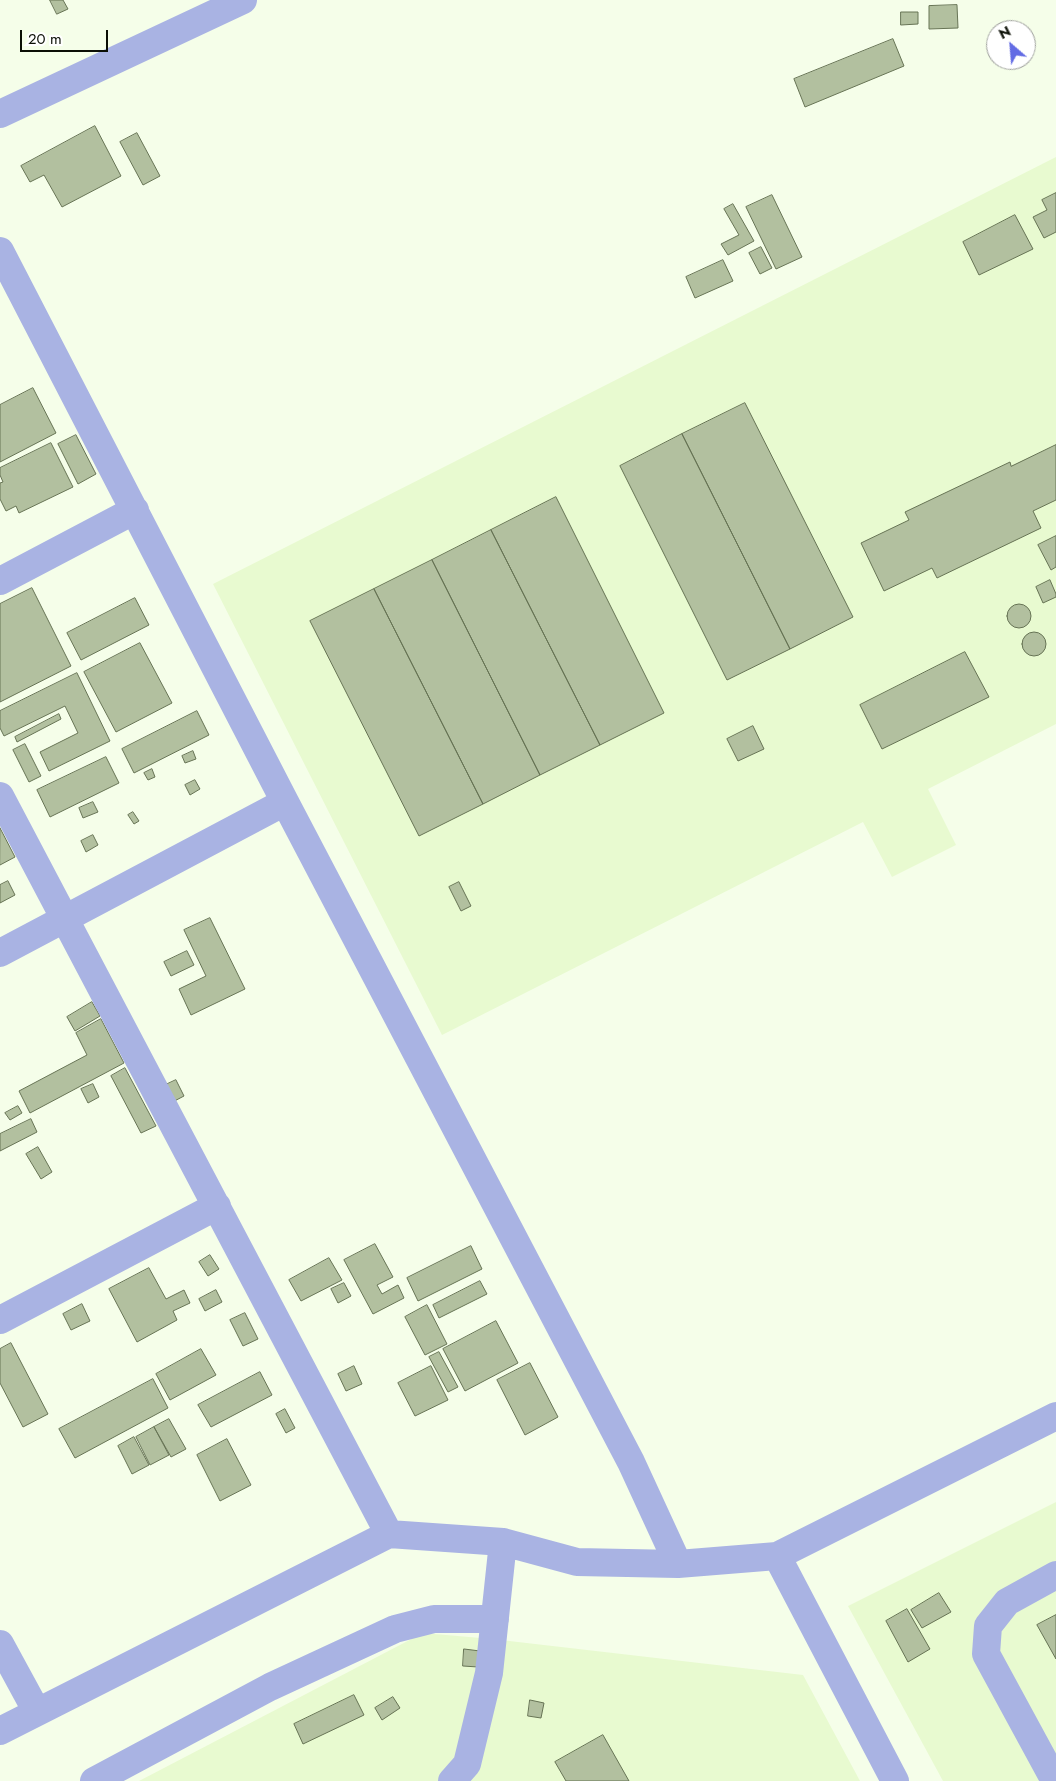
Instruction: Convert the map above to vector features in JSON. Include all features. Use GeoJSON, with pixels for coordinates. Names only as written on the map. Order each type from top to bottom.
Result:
{"type":"FeatureCollection","features":[{"type":"Feature","properties":{"kind":"street"},"geometry":{"type":"LineString","coordinates":[[0,114],[243,0]]}},
{"type":"Feature","properties":{"kind":"street"},"geometry":{"type":"LineString","coordinates":[[0,251],[285,802],[631,1462],[678,1564]]}},
{"type":"Feature","properties":{"kind":"street"},"geometry":{"type":"LineString","coordinates":[[0,580],[135,510]]}},
{"type":"Feature","properties":{"kind":"street"},"geometry":{"type":"LineString","coordinates":[[0,796],[389,1534]]}},
{"type":"Feature","properties":{"kind":"street"},"geometry":{"type":"LineString","coordinates":[[0,953],[285,802]]}},
{"type":"Feature","properties":{"kind":"street"},"geometry":{"type":"LineString","coordinates":[[0,1320],[217,1206]]}},
{"type":"Feature","properties":{"kind":"street"},"geometry":{"type":"LineString","coordinates":[[0,1731],[389,1534],[501,1555],[577,1562],[678,1564],[777,1556],[1056,1416]]}},
{"type":"Feature","properties":{"kind":"street"},"geometry":{"type":"LineString","coordinates":[[452,1781],[466,1764],[489,1673],[501,1555]]}},
{"type":"Feature","properties":{"kind":"street"},"geometry":{"type":"LineString","coordinates":[[777,1556],[894,1781]]}},
{"type":"Feature","properties":{"kind":"street"},"geometry":{"type":"LineString","coordinates":[[1055,1781],[986,1654],[988,1626],[1007,1602],[1056,1575]]}},
{"type":"Feature","properties":{"kind":"street"},"geometry":{"type":"LineString","coordinates":[[94,1781],[270,1687],[395,1629],[434,1619],[496,1609]]}},
{"type":"Feature","properties":{"kind":"street"},"geometry":{"type":"LineString","coordinates":[[0,1644],[37,1712]]}},
{"type":"Feature","properties":{"kind":"shaded area"},"geometry":{"type":"Polygon","coordinates":[[[1056,157],[1056,724],[928,789],[956,845],[892,877],[863,822],[442,1035],[213,584],[1056,157]]]}},
{"type":"Feature","properties":{"kind":"shaded area"},"geometry":{"type":"Polygon","coordinates":[[[1056,1502],[1056,1781],[943,1781],[848,1606],[1056,1502]]]}},
{"type":"Feature","properties":{"kind":"shaded area"},"geometry":{"type":"Polygon","coordinates":[[[423,1633],[492,1639],[803,1675],[860,1781],[139,1781],[423,1633]]]}},
{"type":"Feature","properties":{"kind":"building"},"geometry":{"type":"Polygon","coordinates":[[[50,0],[63,0],[68,9],[57,14],[50,0]]]}},
{"type":"Feature","properties":{"kind":"building"},"geometry":{"type":"Polygon","coordinates":[[[957,5],[958,28],[929,29],[929,6],[957,5]]]}},
{"type":"Feature","properties":{"kind":"building"},"geometry":{"type":"Polygon","coordinates":[[[901,12],[918,12],[918,24],[901,25],[901,12]]]}},
{"type":"Feature","properties":{"kind":"building"},"geometry":{"type":"Polygon","coordinates":[[[893,39],[904,66],[805,107],[794,79],[893,39]]]}},
{"type":"Feature","properties":{"kind":"building"},"geometry":{"type":"Polygon","coordinates":[[[95,126],[121,176],[62,207],[44,175],[30,182],[21,166],[95,126]]]}},
{"type":"Feature","properties":{"kind":"building"},"geometry":{"type":"Polygon","coordinates":[[[137,133],[160,176],[143,185],[120,142],[137,133]]]}},
{"type":"Feature","properties":{"kind":"building"},"geometry":{"type":"Polygon","coordinates":[[[1056,193],[1056,232],[1044,238],[1033,217],[1047,210],[1042,200],[1056,193]]]}},
{"type":"Feature","properties":{"kind":"building"},"geometry":{"type":"Polygon","coordinates":[[[772,195],[802,257],[776,269],[746,207],[772,195]]]}},
{"type":"Feature","properties":{"kind":"building"},"geometry":{"type":"Polygon","coordinates":[[[733,204],[754,241],[728,255],[721,244],[739,235],[724,209],[733,204]]]}},
{"type":"Feature","properties":{"kind":"building"},"geometry":{"type":"Polygon","coordinates":[[[1015,215],[1033,249],[979,275],[963,242],[1015,215]]]}},
{"type":"Feature","properties":{"kind":"building"},"geometry":{"type":"Polygon","coordinates":[[[761,247],[772,268],[760,274],[749,253],[761,247]]]}},
{"type":"Feature","properties":{"kind":"building"},"geometry":{"type":"Polygon","coordinates":[[[723,260],[733,281],[695,298],[686,277],[723,260]]]}},
{"type":"Feature","properties":{"kind":"building"},"geometry":{"type":"Polygon","coordinates":[[[33,388],[56,433],[0,462],[0,405],[33,388]]]}},
{"type":"Feature","properties":{"kind":"building"},"geometry":{"type":"Polygon","coordinates":[[[745,403],[853,617],[790,649],[682,434],[745,403]]]}},
{"type":"Feature","properties":{"kind":"building"},"geometry":{"type":"Polygon","coordinates":[[[682,434],[790,649],[727,680],[620,466],[682,434]]]}},
{"type":"Feature","properties":{"kind":"building"},"geometry":{"type":"Polygon","coordinates":[[[76,435],[96,474],[78,484],[58,444],[76,435]]]}},
{"type":"Feature","properties":{"kind":"building"},"geometry":{"type":"Polygon","coordinates":[[[51,443],[73,487],[19,513],[16,506],[6,511],[0,499],[0,483],[3,482],[0,468],[51,443]]]}},
{"type":"Feature","properties":{"kind":"building"},"geometry":{"type":"Polygon","coordinates":[[[1056,445],[1056,500],[1033,511],[1041,528],[937,578],[932,568],[884,591],[861,543],[909,520],[905,512],[1010,462],[1011,466],[1056,445]]]}},
{"type":"Feature","properties":{"kind":"building"},"geometry":{"type":"Polygon","coordinates":[[[556,497],[664,713],[600,745],[491,530],[556,497]]]}},
{"type":"Feature","properties":{"kind":"building"},"geometry":{"type":"Polygon","coordinates":[[[491,530],[600,745],[540,775],[432,560],[491,530]]]}},
{"type":"Feature","properties":{"kind":"building"},"geometry":{"type":"Polygon","coordinates":[[[1056,536],[1056,567],[1051,570],[1038,545],[1056,536]]]}},
{"type":"Feature","properties":{"kind":"building"},"geometry":{"type":"Polygon","coordinates":[[[432,560],[540,775],[483,804],[374,589],[432,560]]]}},
{"type":"Feature","properties":{"kind":"building"},"geometry":{"type":"Polygon","coordinates":[[[1050,580],[1056,597],[1043,603],[1036,587],[1050,580]]]}},
{"type":"Feature","properties":{"kind":"building"},"geometry":{"type":"Polygon","coordinates":[[[32,588],[71,666],[0,702],[0,604],[32,588]]]}},
{"type":"Feature","properties":{"kind":"building"},"geometry":{"type":"Polygon","coordinates":[[[374,589],[483,804],[419,836],[310,621],[374,589]]]}},
{"type":"Feature","properties":{"kind":"building"},"geometry":{"type":"Polygon","coordinates":[[[135,598],[149,625],[81,660],[67,633],[135,598]]]}},
{"type":"Feature","properties":{"kind":"building"},"geometry":{"type":"Polygon","coordinates":[[[1019,604],[1028,607],[1031,616],[1028,625],[1019,628],[1010,625],[1007,616],[1010,607],[1019,604]]]}},
{"type":"Feature","properties":{"kind":"building"},"geometry":{"type":"Polygon","coordinates":[[[1034,632],[1043,635],[1046,644],[1043,653],[1034,656],[1025,653],[1022,644],[1025,635],[1034,632]]]}},
{"type":"Feature","properties":{"kind":"building"},"geometry":{"type":"Polygon","coordinates":[[[140,643],[172,703],[116,732],[84,672],[140,643]]]}},
{"type":"Feature","properties":{"kind":"building"},"geometry":{"type":"Polygon","coordinates":[[[965,652],[989,697],[882,749],[860,705],[965,652]]]}},
{"type":"Feature","properties":{"kind":"building"},"geometry":{"type":"Polygon","coordinates":[[[77,673],[110,741],[49,771],[40,752],[78,733],[65,706],[4,736],[0,728],[0,711],[77,673]]]}},
{"type":"Feature","properties":{"kind":"building"},"geometry":{"type":"Polygon","coordinates":[[[197,711],[209,735],[134,773],[122,749],[197,711]]]}},
{"type":"Feature","properties":{"kind":"building"},"geometry":{"type":"Polygon","coordinates":[[[59,714],[61,719],[17,742],[15,737],[59,714]]]}},
{"type":"Feature","properties":{"kind":"building"},"geometry":{"type":"Polygon","coordinates":[[[753,726],[764,749],[738,761],[727,739],[753,726]]]}},
{"type":"Feature","properties":{"kind":"building"},"geometry":{"type":"Polygon","coordinates":[[[25,744],[41,776],[29,782],[13,750],[25,744]]]}},
{"type":"Feature","properties":{"kind":"building"},"geometry":{"type":"Polygon","coordinates":[[[193,751],[196,759],[185,763],[182,756],[193,751]]]}},
{"type":"Feature","properties":{"kind":"building"},"geometry":{"type":"Polygon","coordinates":[[[106,757],[119,783],[50,817],[37,790],[106,757]]]}},
{"type":"Feature","properties":{"kind":"building"},"geometry":{"type":"Polygon","coordinates":[[[152,769],[155,777],[148,780],[144,773],[152,769]]]}},
{"type":"Feature","properties":{"kind":"building"},"geometry":{"type":"Polygon","coordinates":[[[195,780],[200,789],[190,795],[185,785],[195,780]]]}},
{"type":"Feature","properties":{"kind":"building"},"geometry":{"type":"Polygon","coordinates":[[[93,802],[98,812],[83,818],[79,808],[93,802]]]}},
{"type":"Feature","properties":{"kind":"building"},"geometry":{"type":"Polygon","coordinates":[[[133,812],[139,821],[134,824],[128,815],[133,812]]]}},
{"type":"Feature","properties":{"kind":"building"},"geometry":{"type":"Polygon","coordinates":[[[0,828],[15,857],[0,865],[0,828]]]}},
{"type":"Feature","properties":{"kind":"building"},"geometry":{"type":"Polygon","coordinates":[[[93,835],[98,845],[86,852],[81,841],[93,835]]]}},
{"type":"Feature","properties":{"kind":"building"},"geometry":{"type":"Polygon","coordinates":[[[8,881],[15,895],[0,903],[0,885],[8,881]]]}},
{"type":"Feature","properties":{"kind":"building"},"geometry":{"type":"Polygon","coordinates":[[[459,882],[471,906],[461,911],[449,887],[459,882]]]}},
{"type":"Feature","properties":{"kind":"building"},"geometry":{"type":"Polygon","coordinates":[[[210,918],[245,989],[191,1015],[179,989],[206,976],[184,930],[210,918]]]}},
{"type":"Feature","properties":{"kind":"building"},"geometry":{"type":"Polygon","coordinates":[[[187,951],[194,965],[171,976],[164,962],[187,951]]]}},
{"type":"Feature","properties":{"kind":"building"},"geometry":{"type":"Polygon","coordinates":[[[92,1002],[100,1016],[75,1031],[67,1017],[92,1002]]]}},
{"type":"Feature","properties":{"kind":"building"},"geometry":{"type":"Polygon","coordinates":[[[101,1019],[124,1063],[30,1113],[19,1091],[87,1055],[76,1033],[101,1019]]]}},
{"type":"Feature","properties":{"kind":"building"},"geometry":{"type":"Polygon","coordinates":[[[125,1068],[156,1126],[141,1133],[111,1076],[125,1068]]]}},
{"type":"Feature","properties":{"kind":"building"},"geometry":{"type":"Polygon","coordinates":[[[176,1080],[184,1096],[165,1106],[157,1089],[176,1080]]]}},
{"type":"Feature","properties":{"kind":"building"},"geometry":{"type":"Polygon","coordinates":[[[93,1084],[99,1097],[88,1103],[81,1089],[93,1084]]]}},
{"type":"Feature","properties":{"kind":"building"},"geometry":{"type":"Polygon","coordinates":[[[18,1106],[22,1113],[10,1120],[5,1113],[18,1106]]]}},
{"type":"Feature","properties":{"kind":"building"},"geometry":{"type":"Polygon","coordinates":[[[31,1119],[37,1132],[0,1151],[0,1134],[31,1119]]]}},
{"type":"Feature","properties":{"kind":"building"},"geometry":{"type":"Polygon","coordinates":[[[38,1147],[52,1172],[41,1179],[26,1154],[38,1147]]]}},
{"type":"Feature","properties":{"kind":"building"},"geometry":{"type":"Polygon","coordinates":[[[375,1244],[393,1277],[377,1285],[382,1294],[398,1285],[404,1298],[373,1314],[344,1260],[375,1244]]]}},
{"type":"Feature","properties":{"kind":"building"},"geometry":{"type":"Polygon","coordinates":[[[471,1246],[482,1269],[418,1301],[407,1278],[471,1246]]]}},
{"type":"Feature","properties":{"kind":"building"},"geometry":{"type":"Polygon","coordinates":[[[210,1255],[219,1269],[208,1276],[199,1262],[210,1255]]]}},
{"type":"Feature","properties":{"kind":"building"},"geometry":{"type":"Polygon","coordinates":[[[329,1258],[342,1280],[301,1301],[289,1280],[329,1258]]]}},
{"type":"Feature","properties":{"kind":"building"},"geometry":{"type":"Polygon","coordinates":[[[149,1268],[166,1299],[184,1290],[190,1303],[173,1311],[177,1320],[137,1342],[109,1289],[149,1268]]]}},
{"type":"Feature","properties":{"kind":"building"},"geometry":{"type":"Polygon","coordinates":[[[480,1281],[487,1294],[439,1318],[433,1305],[480,1281]]]}},
{"type":"Feature","properties":{"kind":"building"},"geometry":{"type":"Polygon","coordinates":[[[344,1283],[351,1296],[338,1303],[331,1289],[344,1283]]]}},
{"type":"Feature","properties":{"kind":"building"},"geometry":{"type":"Polygon","coordinates":[[[216,1290],[222,1302],[205,1311],[199,1299],[216,1290]]]}},
{"type":"Feature","properties":{"kind":"building"},"geometry":{"type":"Polygon","coordinates":[[[82,1304],[90,1321],[71,1330],[63,1314],[82,1304]]]}},
{"type":"Feature","properties":{"kind":"building"},"geometry":{"type":"Polygon","coordinates":[[[427,1305],[447,1344],[425,1355],[405,1317],[427,1305]]]}},
{"type":"Feature","properties":{"kind":"building"},"geometry":{"type":"Polygon","coordinates":[[[245,1313],[258,1339],[243,1346],[230,1320],[245,1313]]]}},
{"type":"Feature","properties":{"kind":"building"},"geometry":{"type":"Polygon","coordinates":[[[496,1321],[518,1363],[465,1391],[443,1349],[496,1321]]]}},
{"type":"Feature","properties":{"kind":"building"},"geometry":{"type":"Polygon","coordinates":[[[11,1343],[48,1414],[23,1427],[0,1383],[0,1349],[11,1343]]]}},
{"type":"Feature","properties":{"kind":"building"},"geometry":{"type":"Polygon","coordinates":[[[201,1349],[216,1375],[170,1400],[156,1374],[201,1349]]]}},
{"type":"Feature","properties":{"kind":"building"},"geometry":{"type":"Polygon","coordinates":[[[439,1352],[458,1387],[448,1392],[429,1357],[439,1352]]]}},
{"type":"Feature","properties":{"kind":"building"},"geometry":{"type":"Polygon","coordinates":[[[530,1363],[558,1417],[525,1435],[497,1380],[530,1363]]]}},
{"type":"Feature","properties":{"kind":"building"},"geometry":{"type":"Polygon","coordinates":[[[354,1366],[362,1384],[346,1391],[338,1374],[354,1366]]]}},
{"type":"Feature","properties":{"kind":"building"},"geometry":{"type":"Polygon","coordinates":[[[431,1366],[448,1400],[415,1416],[398,1383],[431,1366]]]}},
{"type":"Feature","properties":{"kind":"building"},"geometry":{"type":"Polygon","coordinates":[[[260,1372],[272,1395],[211,1427],[198,1405],[260,1372]]]}},
{"type":"Feature","properties":{"kind":"building"},"geometry":{"type":"Polygon","coordinates":[[[153,1379],[168,1408],[75,1458],[59,1429],[153,1379]]]}},
{"type":"Feature","properties":{"kind":"building"},"geometry":{"type":"Polygon","coordinates":[[[285,1409],[295,1428],[286,1433],[276,1414],[285,1409]]]}},
{"type":"Feature","properties":{"kind":"building"},"geometry":{"type":"Polygon","coordinates":[[[169,1419],[186,1449],[171,1457],[154,1427],[169,1419]]]}},
{"type":"Feature","properties":{"kind":"building"},"geometry":{"type":"Polygon","coordinates":[[[154,1427],[169,1455],[150,1465],[136,1437],[154,1427]]]}},
{"type":"Feature","properties":{"kind":"building"},"geometry":{"type":"Polygon","coordinates":[[[134,1437],[149,1465],[132,1474],[118,1446],[134,1437]]]}},
{"type":"Feature","properties":{"kind":"building"},"geometry":{"type":"Polygon","coordinates":[[[227,1439],[251,1485],[220,1501],[197,1455],[227,1439]]]}},
{"type":"Feature","properties":{"kind":"building"},"geometry":{"type":"Polygon","coordinates":[[[939,1593],[951,1612],[922,1628],[911,1610],[939,1593]]]}},
{"type":"Feature","properties":{"kind":"building"},"geometry":{"type":"Polygon","coordinates":[[[907,1609],[930,1649],[908,1662],[886,1621],[907,1609]]]}},
{"type":"Feature","properties":{"kind":"building"},"geometry":{"type":"Polygon","coordinates":[[[1056,1615],[1056,1659],[1037,1625],[1056,1615]]]}},
{"type":"Feature","properties":{"kind":"building"},"geometry":{"type":"Polygon","coordinates":[[[464,1649],[480,1651],[478,1667],[463,1666],[464,1649]]]}},
{"type":"Feature","properties":{"kind":"building"},"geometry":{"type":"Polygon","coordinates":[[[354,1695],[364,1715],[303,1744],[294,1724],[354,1695]]]}},
{"type":"Feature","properties":{"kind":"building"},"geometry":{"type":"Polygon","coordinates":[[[393,1697],[400,1708],[382,1720],[375,1708],[393,1697]]]}},
{"type":"Feature","properties":{"kind":"building"},"geometry":{"type":"Polygon","coordinates":[[[530,1700],[544,1703],[541,1718],[528,1716],[530,1700]]]}},
{"type":"Feature","properties":{"kind":"building"},"geometry":{"type":"Polygon","coordinates":[[[603,1735],[629,1781],[566,1781],[555,1762],[603,1735]]]}}]}
